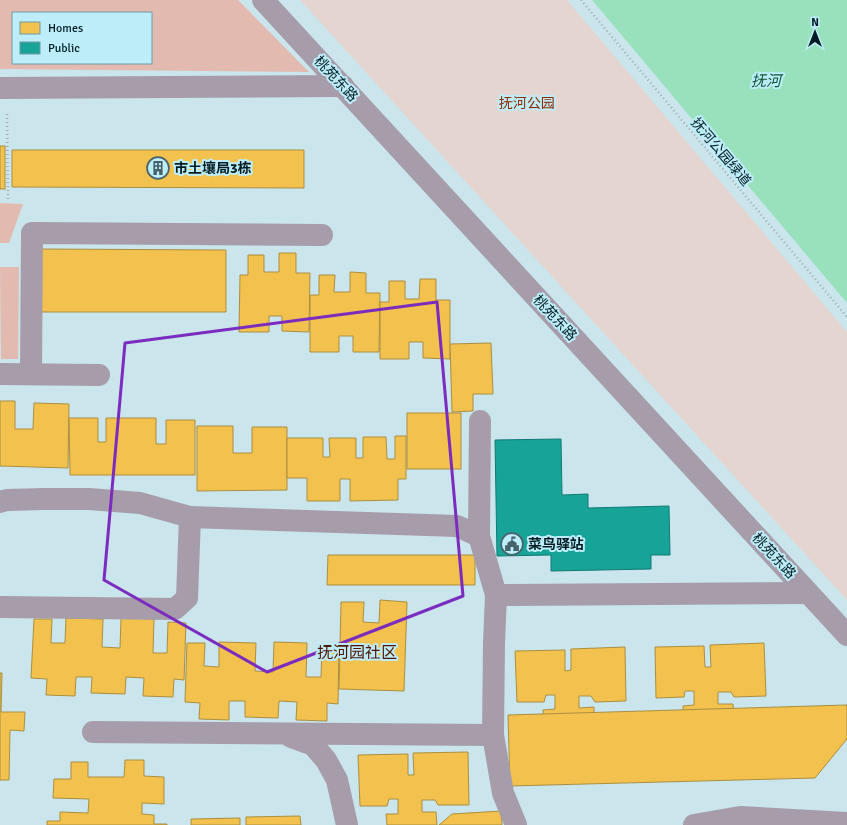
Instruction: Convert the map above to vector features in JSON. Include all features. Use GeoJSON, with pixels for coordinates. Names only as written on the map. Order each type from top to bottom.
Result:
{"type":"FeatureCollection","features":[{"type":"Feature","properties":{"kind":"street","name":"桃苑东路"},"geometry":{"type":"LineString","coordinates":[[263,0],[847,635]]}},
{"type":"Feature","properties":{"kind":"street"},"geometry":{"type":"LineString","coordinates":[[3,88],[343,86]]}},
{"type":"Feature","properties":{"kind":"street"},"geometry":{"type":"LineString","coordinates":[[31,374],[32,233],[322,235]]}},
{"type":"Feature","properties":{"kind":"street"},"geometry":{"type":"LineString","coordinates":[[0,374],[99,375]]}},
{"type":"Feature","properties":{"kind":"street"},"geometry":{"type":"LineString","coordinates":[[480,421],[479,536],[496,595],[493,735],[503,793],[516,825]]}},
{"type":"Feature","properties":{"kind":"street"},"geometry":{"type":"LineString","coordinates":[[2,506],[89,499],[140,503],[190,517],[457,526],[479,536]]}},
{"type":"Feature","properties":{"kind":"street"},"geometry":{"type":"LineString","coordinates":[[0,607],[175,609],[187,598],[190,517]]}},
{"type":"Feature","properties":{"kind":"street"},"geometry":{"type":"LineString","coordinates":[[496,595],[808,593]]}},
{"type":"Feature","properties":{"kind":"street"},"geometry":{"type":"LineString","coordinates":[[93,732],[493,735]]}},
{"type":"Feature","properties":{"kind":"street"},"geometry":{"type":"LineString","coordinates":[[280,733],[313,745],[326,760],[337,780],[347,825]]}},
{"type":"Feature","properties":{"kind":"street"},"geometry":{"type":"LineString","coordinates":[[313,745],[338,734]]}},
{"type":"Feature","properties":{"kind":"street"},"geometry":{"type":"LineString","coordinates":[[694,825],[740,817],[847,823]]}},
{"type":"Feature","properties":{"kind":"path","name":"抚河公园绿道"},"geometry":{"type":"LineString","coordinates":[[581,0],[847,317]]}},
{"type":"Feature","properties":{"kind":"path"},"geometry":{"type":"LineString","coordinates":[[3,88],[8,200]]}},
{"type":"Feature","properties":{"kind":"highlighted area"},"geometry":{"type":"Polygon","coordinates":[[[437,302],[463,596],[267,672],[104,580],[125,343],[437,302]]]}},
{"type":"Feature","properties":{"kind":"green space","name":"抚河公园"},"geometry":{"type":"Polygon","coordinates":[[[300,0],[567,0],[847,332],[847,600],[300,0]]]}},
{"type":"Feature","properties":{"kind":"shaded area"},"geometry":{"type":"Polygon","coordinates":[[[0,0],[238,0],[309,72],[0,69],[0,0]]]}},
{"type":"Feature","properties":{"kind":"shaded area"},"geometry":{"type":"Polygon","coordinates":[[[0,203],[23,204],[9,243],[0,243],[0,203]]]}},
{"type":"Feature","properties":{"kind":"shaded area"},"geometry":{"type":"Polygon","coordinates":[[[0,267],[19,267],[18,359],[1,359],[0,267]]]}},
{"type":"Feature","properties":{"kind":"water","name":"抚河"},"geometry":{"type":"Polygon","coordinates":[[[592,0],[847,0],[847,303],[592,0]]]}},
{"type":"Feature","properties":{"kind":"building: Homes"},"geometry":{"type":"Polygon","coordinates":[[[0,146],[5,146],[5,189],[0,189],[0,146]]]}},
{"type":"Feature","properties":{"kind":"building: Homes","name":"市土壤局3栋"},"geometry":{"type":"Polygon","coordinates":[[[12,150],[304,150],[304,188],[12,187],[12,150]]]}},
{"type":"Feature","properties":{"kind":"building: Homes"},"geometry":{"type":"Polygon","coordinates":[[[40,249],[226,250],[226,312],[40,312],[40,249]]]}},
{"type":"Feature","properties":{"kind":"building: Homes"},"geometry":{"type":"Polygon","coordinates":[[[279,253],[296,253],[296,273],[310,273],[309,332],[282,331],[282,316],[269,316],[269,332],[239,332],[240,275],[248,275],[248,255],[264,255],[264,272],[279,272],[279,253]]]}},
{"type":"Feature","properties":{"kind":"building: Homes"},"geometry":{"type":"Polygon","coordinates":[[[350,272],[366,273],[366,293],[380,293],[379,352],[353,352],[353,336],[339,336],[339,352],[310,352],[310,295],[319,295],[319,275],[335,275],[334,292],[350,292],[350,272]]]}},
{"type":"Feature","properties":{"kind":"building: Homes"},"geometry":{"type":"Polygon","coordinates":[[[420,279],[436,279],[436,300],[450,300],[450,359],[423,358],[423,342],[409,342],[409,359],[380,359],[380,302],[389,302],[389,281],[405,281],[405,299],[419,299],[420,279]]]}},
{"type":"Feature","properties":{"kind":"building: Homes"},"geometry":{"type":"Polygon","coordinates":[[[491,343],[493,394],[473,394],[473,411],[452,412],[450,344],[491,343]]]}},
{"type":"Feature","properties":{"kind":"building: Homes"},"geometry":{"type":"Polygon","coordinates":[[[0,401],[15,401],[15,429],[33,429],[34,403],[69,404],[68,468],[0,466],[0,401]]]}},
{"type":"Feature","properties":{"kind":"building: Homes"},"geometry":{"type":"Polygon","coordinates":[[[407,413],[461,413],[461,469],[407,469],[407,413]]]}},
{"type":"Feature","properties":{"kind":"building: Homes"},"geometry":{"type":"Polygon","coordinates":[[[69,418],[98,418],[98,442],[106,442],[106,418],[156,418],[156,444],[166,444],[166,420],[195,420],[195,475],[70,475],[69,418]]]}},
{"type":"Feature","properties":{"kind":"building: Homes"},"geometry":{"type":"Polygon","coordinates":[[[197,426],[233,426],[233,453],[252,453],[252,427],[287,427],[287,490],[197,491],[197,426]]]}},
{"type":"Feature","properties":{"kind":"building: Homes"},"geometry":{"type":"Polygon","coordinates":[[[395,436],[406,436],[406,479],[398,479],[398,500],[350,501],[350,479],[340,479],[340,501],[307,501],[307,478],[287,478],[287,438],[323,438],[323,457],[330,457],[329,438],[356,438],[356,458],[363,458],[363,437],[386,437],[387,459],[395,459],[395,436]]]}},
{"type":"Feature","properties":{"kind":"building: Homes"},"geometry":{"type":"Polygon","coordinates":[[[328,555],[475,555],[475,585],[327,585],[328,555]]]}},
{"type":"Feature","properties":{"kind":"building: Homes"},"geometry":{"type":"Polygon","coordinates":[[[380,600],[407,602],[404,691],[339,689],[341,602],[364,602],[363,622],[379,623],[380,600]]]}},
{"type":"Feature","properties":{"kind":"building: Homes"},"geometry":{"type":"Polygon","coordinates":[[[66,618],[103,619],[102,647],[120,648],[121,618],[154,619],[153,653],[167,653],[168,622],[186,623],[184,680],[174,679],[173,697],[143,696],[144,678],[126,677],[125,694],[91,693],[92,677],[76,677],[75,696],[46,695],[47,679],[31,678],[34,619],[52,619],[51,643],[65,643],[66,618]]]}},
{"type":"Feature","properties":{"kind":"building: Homes"},"geometry":{"type":"Polygon","coordinates":[[[219,642],[256,643],[255,671],[273,672],[274,642],[307,643],[306,677],[321,677],[322,646],[339,646],[338,704],[327,703],[327,721],[296,720],[297,702],[279,701],[278,718],[245,717],[245,701],[229,701],[229,720],[199,719],[200,703],[185,702],[187,643],[205,643],[204,666],[219,667],[219,642]]]}},
{"type":"Feature","properties":{"kind":"building: Homes"},"geometry":{"type":"Polygon","coordinates":[[[764,643],[766,696],[734,697],[731,692],[718,692],[718,704],[733,704],[734,722],[743,722],[744,750],[724,750],[724,759],[695,760],[695,751],[671,751],[670,726],[683,725],[683,706],[694,705],[694,691],[685,691],[684,697],[656,698],[655,647],[704,646],[705,667],[711,667],[710,645],[764,643]]]}},
{"type":"Feature","properties":{"kind":"building: Homes"},"geometry":{"type":"Polygon","coordinates":[[[625,647],[626,701],[595,702],[591,696],[579,696],[579,708],[594,707],[594,726],[603,726],[604,754],[585,754],[585,763],[556,764],[555,755],[531,755],[531,730],[544,729],[543,710],[555,709],[555,695],[546,695],[544,702],[517,702],[515,651],[565,650],[565,671],[571,670],[571,649],[625,647]]]}},
{"type":"Feature","properties":{"kind":"building: Homes"},"geometry":{"type":"Polygon","coordinates":[[[0,673],[2,673],[1,712],[25,712],[24,731],[10,730],[9,780],[0,780],[0,673]]]}},
{"type":"Feature","properties":{"kind":"building: Homes"},"geometry":{"type":"Polygon","coordinates":[[[847,705],[847,739],[815,778],[510,786],[508,715],[847,705]]]}},
{"type":"Feature","properties":{"kind":"building: Homes"},"geometry":{"type":"Polygon","coordinates":[[[468,752],[469,805],[438,805],[435,800],[422,800],[422,812],[436,812],[437,825],[387,825],[386,814],[398,814],[398,799],[389,799],[387,806],[360,806],[358,755],[408,754],[408,775],[414,775],[413,753],[468,752]]]}},
{"type":"Feature","properties":{"kind":"building: Homes"},"geometry":{"type":"Polygon","coordinates":[[[125,760],[144,760],[144,776],[164,777],[164,804],[142,803],[142,814],[154,815],[154,824],[167,825],[47,825],[47,821],[60,821],[60,812],[88,813],[89,799],[53,798],[54,779],[71,779],[71,762],[88,762],[88,777],[124,777],[125,760]]]}},
{"type":"Feature","properties":{"kind":"building: Homes"},"geometry":{"type":"Polygon","coordinates":[[[501,811],[502,825],[439,825],[452,814],[501,811]]]}},
{"type":"Feature","properties":{"kind":"building: Homes"},"geometry":{"type":"Polygon","coordinates":[[[300,816],[301,825],[246,825],[246,817],[300,816]]]}},
{"type":"Feature","properties":{"kind":"building: Homes"},"geometry":{"type":"Polygon","coordinates":[[[240,818],[240,825],[191,825],[191,819],[240,818]]]}},
{"type":"Feature","properties":{"kind":"building: Public"},"geometry":{"type":"Polygon","coordinates":[[[561,439],[562,495],[588,494],[588,508],[669,506],[670,555],[651,555],[651,569],[551,571],[551,555],[497,556],[495,440],[561,439]]]}},
{"type":"Feature","properties":{"kind":"place","name":"市土壤局3栋"},"geometry":{"type":"Point","coordinates":[158,168]}},
{"type":"Feature","properties":{"kind":"place","name":"菜鸟驿站"},"geometry":{"type":"Point","coordinates":[512,544]}},
{"type":"Feature","properties":{"kind":"district","name":"抚河园社区"},"geometry":{"type":"Point","coordinates":[357,653]}}]}
